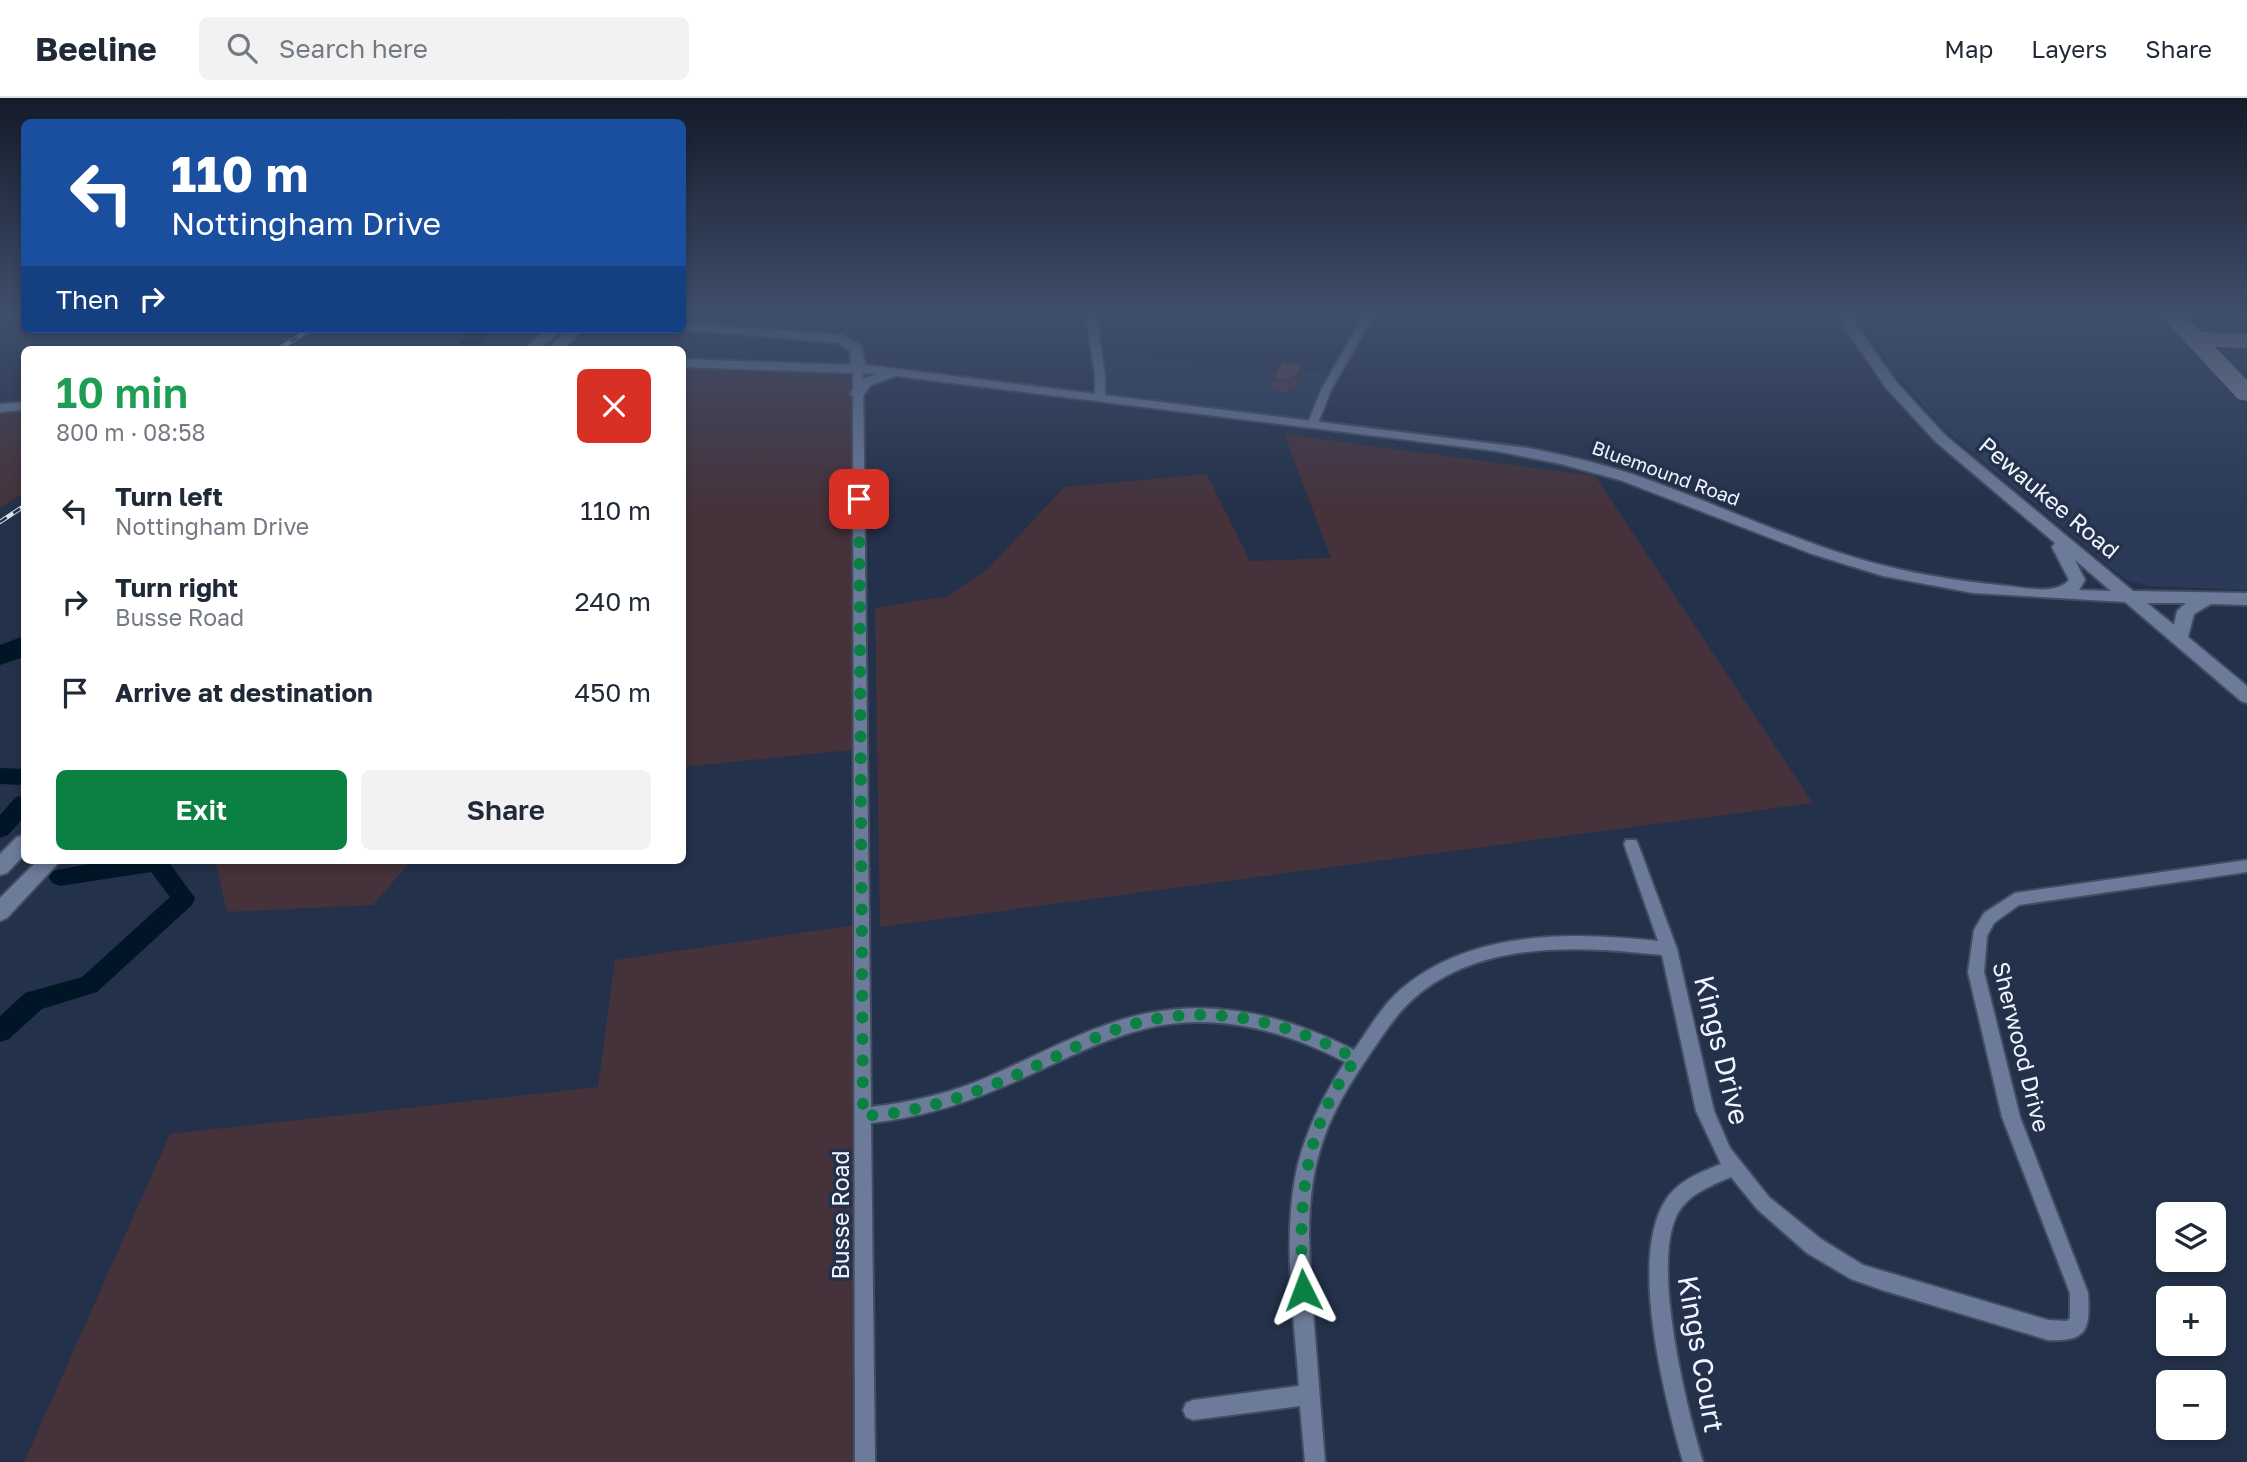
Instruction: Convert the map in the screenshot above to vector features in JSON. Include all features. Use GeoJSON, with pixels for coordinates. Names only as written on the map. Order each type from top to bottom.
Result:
{"type":"FeatureCollection","features":[{"type":"Feature","properties":{"kind":"main road"},"geometry":{"type":"LineString","coordinates":[[857,394],[866,382],[878,379]]}},
{"type":"Feature","properties":{"kind":"main road","name":"Bluemound Road"},"geometry":{"type":"LineString","coordinates":[[955,379],[1486,446],[1558,458],[1636,480],[1792,543],[1868,567],[1935,583],[2055,595],[2247,599]]}},
{"type":"Feature","properties":{"kind":"main road","name":"Pewaukee Road"},"geometry":{"type":"LineString","coordinates":[[1887,379],[1941,439],[2247,696]]}},
{"type":"Feature","properties":{"kind":"main road"},"geometry":{"type":"LineString","coordinates":[[0,408],[21,406]]}},
{"type":"Feature","properties":{"kind":"main road"},"geometry":{"type":"LineString","coordinates":[[2050,531],[2074,569],[2077,580],[2071,588],[2055,595]]}},
{"type":"Feature","properties":{"kind":"main road"},"geometry":{"type":"LineString","coordinates":[[2020,593],[2061,602],[2124,610],[2145,618],[2175,636],[2186,611],[2208,598]]}},
{"type":"Feature","properties":{"kind":"main road"},"geometry":{"type":"LineString","coordinates":[[0,867],[21,846]]}},
{"type":"Feature","properties":{"kind":"main road"},"geometry":{"type":"LineString","coordinates":[[0,912],[47,864]]}},
{"type":"Feature","properties":{"kind":"street","name":"Busse Road"},"geometry":{"type":"LineString","coordinates":[[858,379],[865,1462]]}},
{"type":"Feature","properties":{"kind":"street"},"geometry":{"type":"LineString","coordinates":[[1100,379],[1100,397]]}},
{"type":"Feature","properties":{"kind":"street"},"geometry":{"type":"LineString","coordinates":[[1312,425],[1332,379]]}},
{"type":"Feature","properties":{"kind":"street","name":"Kings Drive"},"geometry":{"type":"LineString","coordinates":[[1630,844],[1669,949],[1705,1111],[1715,1137],[1733,1168],[1763,1203],[1800,1236],[1834,1259],[1882,1281],[2048,1330],[2067,1331],[2080,1321],[2075,1279]]}},
{"type":"Feature","properties":{"kind":"street","name":"Sherwood Drive"},"geometry":{"type":"LineString","coordinates":[[2075,1279],[2011,1117],[1976,972],[1979,935],[1994,912],[2015,899],[2247,866]]}},
{"type":"Feature","properties":{"kind":"street"},"geometry":{"type":"LineString","coordinates":[[1315,1462],[1299,1237],[1303,1186],[1313,1140],[1332,1099],[1356,1059],[1407,994],[1436,973],[1483,953],[1535,945],[1669,949]]}},
{"type":"Feature","properties":{"kind":"street"},"geometry":{"type":"LineString","coordinates":[[863,1116],[884,1115],[959,1098],[1115,1030],[1155,1019],[1188,1014],[1220,1014],[1263,1021],[1302,1032],[1356,1059]]}},
{"type":"Feature","properties":{"kind":"street","name":"Kings Court"},"geometry":{"type":"LineString","coordinates":[[1693,1462],[1663,1325],[1658,1284],[1659,1241],[1670,1209],[1678,1198],[1708,1178],[1733,1168]]}},
{"type":"Feature","properties":{"kind":"street"},"geometry":{"type":"LineString","coordinates":[[1192,1410],[1309,1395]]}},
{"type":"Feature","properties":{"kind":"shaded area"},"geometry":{"type":"Polygon","coordinates":[[[686,379],[858,379],[861,749],[686,767],[686,379]]]}},
{"type":"Feature","properties":{"kind":"shaded area"},"geometry":{"type":"Polygon","coordinates":[[[1098,379],[1332,379],[1312,425],[1100,397],[1098,379]]]}},
{"type":"Feature","properties":{"kind":"shaded area"},"geometry":{"type":"Polygon","coordinates":[[[1901,379],[2247,379],[2247,590],[2149,586],[2128,580],[1941,426],[1901,379]]]}},
{"type":"Feature","properties":{"kind":"shaded area"},"geometry":{"type":"Polygon","coordinates":[[[21,406],[21,495],[0,508],[0,408],[21,406]]]}},
{"type":"Feature","properties":{"kind":"shaded area"},"geometry":{"type":"Polygon","coordinates":[[[1284,434],[1595,476],[1813,803],[880,927],[875,608],[948,596],[989,568],[1064,487],[1207,474],[1250,561],[1331,558],[1284,434]]]}},
{"type":"Feature","properties":{"kind":"shaded area"},"geometry":{"type":"Polygon","coordinates":[[[21,637],[21,658],[0,665],[0,645],[21,637]]]}},
{"type":"Feature","properties":{"kind":"shaded area"},"geometry":{"type":"Polygon","coordinates":[[[216,864],[408,864],[373,905],[227,912],[216,864]]]}},
{"type":"Feature","properties":{"kind":"shaded area"},"geometry":{"type":"Polygon","coordinates":[[[862,924],[865,1462],[24,1462],[170,1134],[598,1087],[615,960],[862,924]]]}},
{"type":"Feature","properties":{"kind":"waterway"},"geometry":{"type":"LineString","coordinates":[[0,776],[21,777]]}},
{"type":"Feature","properties":{"kind":"waterway"},"geometry":{"type":"LineString","coordinates":[[0,829],[21,806]]}},
{"type":"Feature","properties":{"kind":"waterway"},"geometry":{"type":"LineString","coordinates":[[60,877],[143,864]]}},
{"type":"Feature","properties":{"kind":"waterway"},"geometry":{"type":"LineString","coordinates":[[0,1031],[34,1001],[89,985],[184,898],[158,864]]}},
{"type":"Feature","properties":{"kind":"taxiway"},"geometry":{"type":"LineString","coordinates":[[2232,379],[2247,394]]}},
{"type":"Feature","properties":{"kind":"railway"},"geometry":{"type":"LineString","coordinates":[[0,522],[21,508]]}},
{"type":"Feature","properties":{"kind":"route"},"geometry":{"type":"LineString","coordinates":[[859,499],[863,1116],[884,1115],[959,1098],[1115,1030],[1155,1019],[1188,1014],[1220,1014],[1263,1021],[1302,1032],[1331,1044],[1356,1059],[1332,1099],[1313,1140],[1307,1166],[1299,1237],[1303,1290]]}}]}
